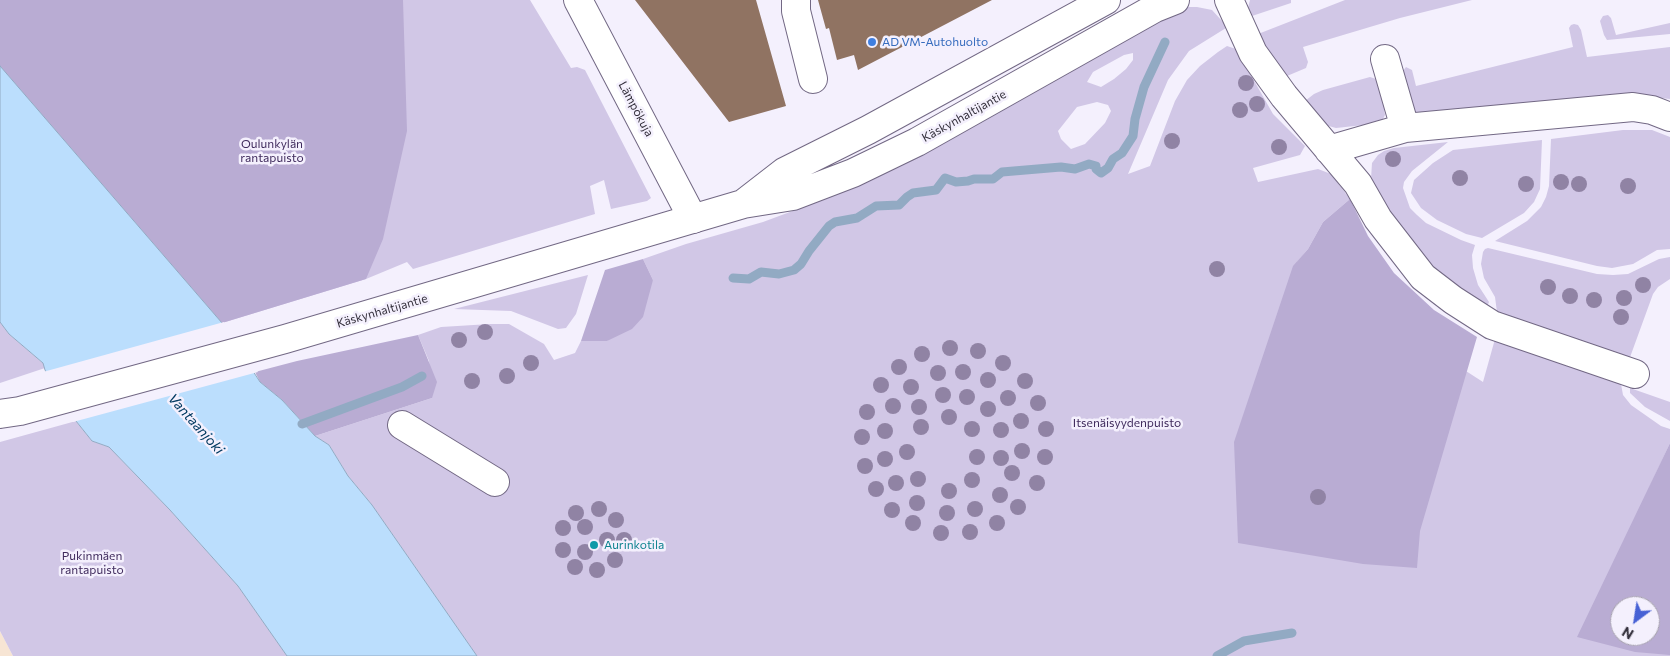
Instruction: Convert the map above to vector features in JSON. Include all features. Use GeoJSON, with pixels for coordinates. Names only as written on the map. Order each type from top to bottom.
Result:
{"type":"FeatureCollection","features":[{"type":"Feature","properties":{"kind":"main road","name":"Lämpökuja"},"geometry":{"type":"LineString","coordinates":[[578,0],[693,219]]}},
{"type":"Feature","properties":{"kind":"main road"},"geometry":{"type":"LineString","coordinates":[[796,0],[796,11],[813,79]]}},
{"type":"Feature","properties":{"kind":"main road","name":"Käskynhaltijantie"},"geometry":{"type":"LineString","coordinates":[[743,204],[784,172],[868,130],[1106,0]]}},
{"type":"Feature","properties":{"kind":"main road","name":"Käskynhaltijantie"},"geometry":{"type":"LineString","coordinates":[[10,413],[285,339],[743,204],[793,196],[853,173],[916,142],[1155,8],[1175,0]]}},
{"type":"Feature","properties":{"kind":"main road"},"geometry":{"type":"LineString","coordinates":[[1229,0],[1254,53],[1284,96],[1358,184],[1378,219],[1424,277],[1453,300],[1492,325],[1635,374]]}},
{"type":"Feature","properties":{"kind":"main road"},"geometry":{"type":"LineString","coordinates":[[1385,59],[1405,128]]}},
{"type":"Feature","properties":{"kind":"main road"},"geometry":{"type":"LineString","coordinates":[[1329,150],[1405,128],[1633,107],[1652,110],[1670,117]]}},
{"type":"Feature","properties":{"kind":"main road"},"geometry":{"type":"LineString","coordinates":[[402,425],[495,482]]}},
{"type":"Feature","properties":{"kind":"shaded area"},"geometry":{"type":"Polygon","coordinates":[[[0,631],[13,656],[0,656],[0,631]]]}},
{"type":"Feature","properties":{"kind":"green space","name":"Oulunkylän rantapuisto"},"geometry":{"type":"Polygon","coordinates":[[[0,0],[530,0],[571,68],[577,67],[585,70],[651,198],[647,201],[611,209],[604,180],[590,186],[595,214],[413,269],[407,262],[366,279],[222,323],[0,66],[0,0]]]}},
{"type":"Feature","properties":{"kind":"green space","name":"Oulunkylän rantapuisto"},"geometry":{"type":"Polygon","coordinates":[[[0,0],[403,0],[407,131],[383,239],[366,279],[222,323],[0,66],[0,0]]]}},
{"type":"Feature","properties":{"kind":"green space"},"geometry":{"type":"Polygon","coordinates":[[[1250,0],[1291,0],[1291,3],[1249,17],[1248,8],[1250,0]]]}},
{"type":"Feature","properties":{"kind":"green space"},"geometry":{"type":"Polygon","coordinates":[[[1345,0],[1472,0],[1400,18],[1303,47],[1308,62],[1306,68],[1287,76],[1278,73],[1258,34],[1345,0]]]}},
{"type":"Feature","properties":{"kind":"green space","name":"Itsenäisyydenpuisto"},"geometry":{"type":"Polygon","coordinates":[[[1188,7],[1212,10],[1226,28],[1189,51],[1168,80],[1128,174],[1150,166],[1175,101],[1187,80],[1200,66],[1227,46],[1236,49],[1273,114],[1305,146],[1300,155],[1253,168],[1258,182],[1318,169],[1331,174],[1350,199],[1323,222],[1308,249],[1297,262],[1483,382],[1495,339],[1621,384],[1623,395],[1631,405],[1661,426],[1670,429],[1670,443],[1649,488],[1670,502],[1670,656],[477,656],[372,505],[348,476],[329,445],[315,436],[432,398],[429,361],[418,335],[441,327],[509,324],[544,344],[554,360],[575,353],[581,341],[607,341],[653,280],[643,259],[686,244],[763,222],[825,199],[898,164],[1008,102],[1188,7]],[[1133,53],[1124,55],[1093,72],[1087,82],[1101,87],[1126,69],[1133,60],[1133,53]],[[1097,102],[1077,107],[1058,131],[1061,139],[1071,149],[1085,144],[1105,123],[1111,111],[1108,105],[1097,102]]]}},
{"type":"Feature","properties":{"kind":"green space"},"geometry":{"type":"Polygon","coordinates":[[[1608,15],[1611,18],[1616,35],[1670,23],[1670,34],[1607,40],[1600,21],[1603,16],[1608,15]]]}},
{"type":"Feature","properties":{"kind":"green space"},"geometry":{"type":"Polygon","coordinates":[[[1574,24],[1578,25],[1581,30],[1587,57],[1670,47],[1670,99],[1635,95],[1416,116],[1403,71],[1406,67],[1412,70],[1416,86],[1573,47],[1569,28],[1574,24]]]}},
{"type":"Feature","properties":{"kind":"green space"},"geometry":{"type":"Polygon","coordinates":[[[1370,77],[1376,79],[1381,85],[1385,115],[1382,121],[1373,124],[1336,128],[1325,125],[1305,101],[1323,90],[1370,77]]]}},
{"type":"Feature","properties":{"kind":"green space"},"geometry":{"type":"Polygon","coordinates":[[[1623,130],[1652,130],[1670,137],[1670,249],[1657,250],[1633,264],[1612,268],[1495,241],[1527,221],[1541,207],[1549,186],[1551,139],[1623,130]]]}},
{"type":"Feature","properties":{"kind":"green space"},"geometry":{"type":"Polygon","coordinates":[[[1542,140],[1540,189],[1534,202],[1524,213],[1482,238],[1466,234],[1437,220],[1421,208],[1411,193],[1414,180],[1433,163],[1453,150],[1542,140]]]}},
{"type":"Feature","properties":{"kind":"green space"},"geometry":{"type":"Polygon","coordinates":[[[1448,142],[1412,171],[1404,182],[1403,188],[1410,208],[1426,223],[1475,245],[1472,255],[1473,268],[1478,285],[1489,302],[1487,307],[1468,296],[1435,270],[1423,257],[1397,226],[1371,179],[1372,163],[1384,151],[1394,148],[1448,142]]]}},
{"type":"Feature","properties":{"kind":"green space"},"geometry":{"type":"Polygon","coordinates":[[[1350,199],[1368,236],[1394,273],[1434,310],[1477,337],[1420,531],[1417,568],[1363,564],[1238,543],[1234,442],[1293,266],[1308,249],[1323,222],[1350,199]]]}},
{"type":"Feature","properties":{"kind":"green space"},"geometry":{"type":"Polygon","coordinates":[[[1488,248],[1597,274],[1613,275],[1628,274],[1659,259],[1670,257],[1670,279],[1658,287],[1653,294],[1629,360],[1497,312],[1495,297],[1484,278],[1481,264],[1483,252],[1488,248]]]}},
{"type":"Feature","properties":{"kind":"green space"},"geometry":{"type":"Polygon","coordinates":[[[643,259],[653,280],[643,317],[632,329],[607,341],[581,341],[605,270],[643,259]]]}},
{"type":"Feature","properties":{"kind":"green space"},"geometry":{"type":"Polygon","coordinates":[[[588,275],[576,314],[566,328],[558,329],[511,311],[454,309],[588,275]]]}},
{"type":"Feature","properties":{"kind":"green space"},"geometry":{"type":"Polygon","coordinates":[[[0,322],[9,334],[43,363],[45,368],[0,383],[0,322]]]}},
{"type":"Feature","properties":{"kind":"green space"},"geometry":{"type":"Polygon","coordinates":[[[418,335],[437,382],[432,398],[315,436],[282,400],[260,382],[255,372],[297,361],[418,335]]]}},
{"type":"Feature","properties":{"kind":"green space"},"geometry":{"type":"Polygon","coordinates":[[[1630,388],[1670,402],[1670,421],[1645,407],[1630,393],[1630,388]]]}},
{"type":"Feature","properties":{"kind":"green space","name":"Pukinmäen rantapuisto"},"geometry":{"type":"Polygon","coordinates":[[[76,421],[92,441],[109,447],[170,510],[238,586],[287,656],[13,656],[0,631],[0,442],[76,421]]]}},
{"type":"Feature","properties":{"kind":"green space"},"geometry":{"type":"Polygon","coordinates":[[[1670,443],[1670,655],[1635,652],[1612,646],[1660,646],[1660,596],[1610,596],[1610,646],[1577,637],[1670,443]]]}},
{"type":"Feature","properties":{"kind":"water","name":"Vantaanjoki"},"geometry":{"type":"Polygon","coordinates":[[[0,66],[222,323],[260,382],[282,400],[315,436],[329,445],[348,476],[372,505],[477,656],[287,656],[238,586],[170,510],[109,447],[92,441],[76,421],[45,370],[43,363],[9,334],[0,322],[0,66]]]}},
{"type":"Feature","properties":{"kind":"pier"},"geometry":{"type":"Polygon","coordinates":[[[224,322],[258,372],[73,422],[43,372],[224,322]]]}},
{"type":"Feature","properties":{"kind":"building"},"geometry":{"type":"Polygon","coordinates":[[[635,0],[756,0],[786,106],[729,122],[635,0]]]}},
{"type":"Feature","properties":{"kind":"building","name":"AD VM-Autohuolto"},"geometry":{"type":"Polygon","coordinates":[[[818,0],[992,0],[858,70],[854,55],[837,60],[829,28],[826,29],[818,0]]]}},
{"type":"Feature","properties":{"kind":"waterway"},"geometry":{"type":"LineString","coordinates":[[733,278],[749,279],[761,272],[779,274],[794,270],[801,264],[829,226],[835,222],[857,218],[876,206],[899,205],[913,193],[936,190],[945,178],[956,182],[974,179],[993,179],[1002,172],[1061,167],[1075,169],[1089,164],[1096,166],[1096,169],[1101,173],[1108,168],[1113,159],[1122,153],[1133,136],[1135,119],[1144,87],[1165,42]]}},
{"type":"Feature","properties":{"kind":"waterway"},"geometry":{"type":"LineString","coordinates":[[302,424],[402,387],[422,376]]}},
{"type":"Feature","properties":{"kind":"waterway"},"geometry":{"type":"LineString","coordinates":[[1217,656],[1244,641],[1292,633]]}},
{"type":"Feature","properties":{"kind":"place","name":"AD VM-Autohuolto"},"geometry":{"type":"Point","coordinates":[872,42]}},
{"type":"Feature","properties":{"kind":"place","name":"Aurinkotila"},"geometry":{"type":"Point","coordinates":[594,545]}}]}
